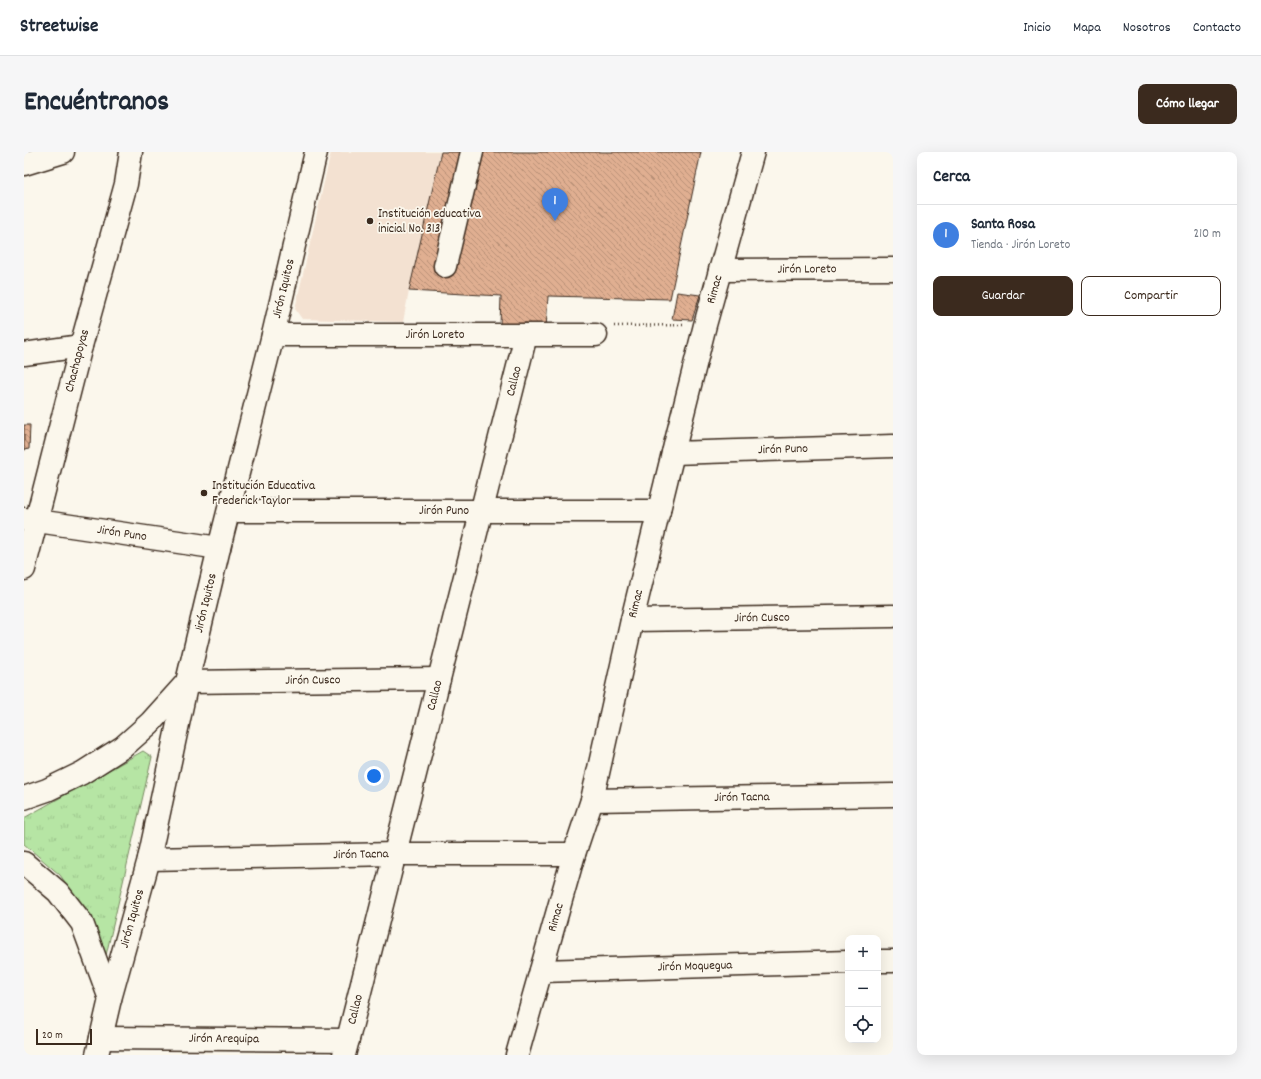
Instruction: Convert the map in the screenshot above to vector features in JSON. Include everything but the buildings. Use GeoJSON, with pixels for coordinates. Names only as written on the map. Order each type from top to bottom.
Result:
{"type":"FeatureCollection","features":[{"type":"Feature","properties":{"kind":"street"},"geometry":{"type":"LineString","coordinates":[[24,164],[63,152]]}},
{"type":"Feature","properties":{"kind":"street","name":"Chachapoyas"},"geometry":{"type":"LineString","coordinates":[[24,569],[30,519],[126,184],[130,152]]}},
{"type":"Feature","properties":{"kind":"street","name":"Jirón Iquitos"},"geometry":{"type":"LineString","coordinates":[[99,1046],[110,999],[149,859],[187,682],[219,548],[273,336],[316,152]]}},
{"type":"Feature","properties":{"kind":"street"},"geometry":{"type":"LineString","coordinates":[[445,266],[472,152]]}},
{"type":"Feature","properties":{"kind":"street","name":"Rimac"},"geometry":{"type":"LineString","coordinates":[[517,1055],[574,854],[592,800],[632,620],[673,453],[705,325],[753,152]]}},
{"type":"Feature","properties":{"kind":"street","name":"Jirón Loreto"},"geometry":{"type":"LineString","coordinates":[[720,270],[893,269]]}},
{"type":"Feature","properties":{"kind":"street","name":"Callao"},"geometry":{"type":"LineString","coordinates":[[346,1047],[526,335]]}},
{"type":"Feature","properties":{"kind":"street","name":"Jirón Loreto"},"geometry":{"type":"LineString","coordinates":[[273,336],[596,335]]}},
{"type":"Feature","properties":{"kind":"street"},"geometry":{"type":"LineString","coordinates":[[24,354],[80,346]]}},
{"type":"Feature","properties":{"kind":"street","name":"Jirón Puno"},"geometry":{"type":"LineString","coordinates":[[673,453],[893,446]]}},
{"type":"Feature","properties":{"kind":"street","name":"Jirón Puno"},"geometry":{"type":"LineString","coordinates":[[229,511],[659,511]]}},
{"type":"Feature","properties":{"kind":"street","name":"Jirón Puno"},"geometry":{"type":"LineString","coordinates":[[30,519],[219,548]]}},
{"type":"Feature","properties":{"kind":"street","name":"Jirón Cusco"},"geometry":{"type":"LineString","coordinates":[[632,620],[893,616]]}},
{"type":"Feature","properties":{"kind":"street","name":"Jirón Cusco"},"geometry":{"type":"LineString","coordinates":[[187,682],[439,679]]}},
{"type":"Feature","properties":{"kind":"street"},"geometry":{"type":"LineString","coordinates":[[24,798],[47,790],[82,773],[123,746],[150,723],[187,682]]}},
{"type":"Feature","properties":{"kind":"street","name":"Jirón Tacna"},"geometry":{"type":"LineString","coordinates":[[592,800],[893,795]]}},
{"type":"Feature","properties":{"kind":"street","name":"Jirón Tacna"},"geometry":{"type":"LineString","coordinates":[[149,859],[395,854],[574,854]]}},
{"type":"Feature","properties":{"kind":"street"},"geometry":{"type":"LineString","coordinates":[[24,863],[58,892],[82,923],[110,999]]}},
{"type":"Feature","properties":{"kind":"street"},"geometry":{"type":"LineString","coordinates":[[881,961],[893,961]]}},
{"type":"Feature","properties":{"kind":"street","name":"Jirón Moquegua"},"geometry":{"type":"LineString","coordinates":[[541,971],[845,962]]}},
{"type":"Feature","properties":{"kind":"street","name":"Jirón Arequipa"},"geometry":{"type":"LineString","coordinates":[[99,1046],[346,1047]]}},
{"type":"Feature","properties":{"kind":"path"},"geometry":{"type":"LineString","coordinates":[[596,335],[602,326],[705,325]]}},
{"type":"Feature","properties":{"kind":"shaded area","name":"Institución educativa inicial No. 313"},"geometry":{"type":"Polygon","coordinates":[[[331,152],[441,152],[403,322],[302,319],[295,309],[331,152]]]}},
{"type":"Feature","properties":{"kind":"green space"},"geometry":{"type":"Polygon","coordinates":[[[143,751],[152,757],[104,964],[89,916],[60,875],[24,844],[24,818],[143,751]]]}},
{"type":"Feature","properties":{"kind":"place","name":"Institución educativa inicial No. 313"},"geometry":{"type":"Point","coordinates":[370,221]}},
{"type":"Feature","properties":{"kind":"place","name":"Santa Rosa"},"geometry":{"type":"Point","coordinates":[555,221]}},
{"type":"Feature","properties":{"kind":"place","name":"Institución Educativa Frederick Taylor"},"geometry":{"type":"Point","coordinates":[204,493]}}]}
